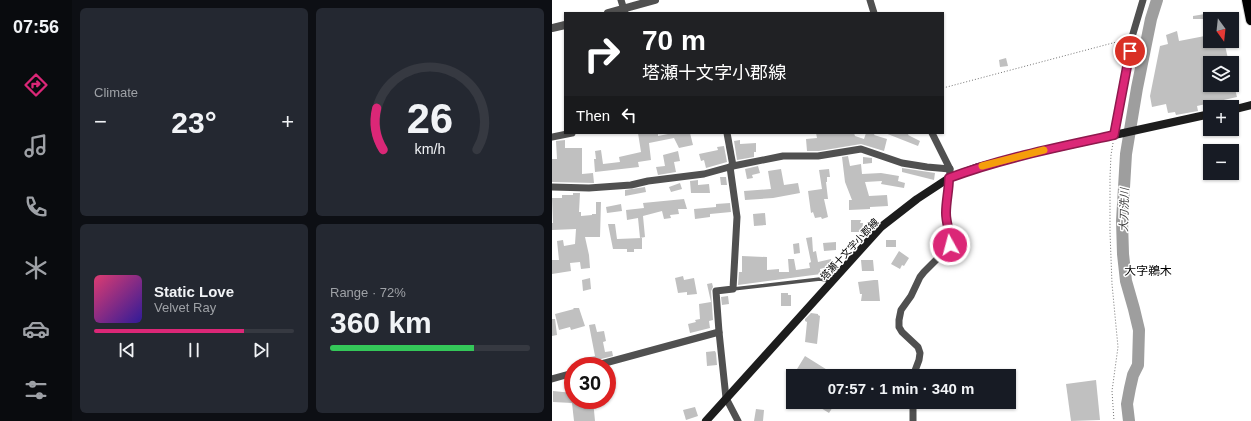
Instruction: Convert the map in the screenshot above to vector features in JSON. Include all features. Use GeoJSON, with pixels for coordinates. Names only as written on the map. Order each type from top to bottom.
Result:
{"type":"FeatureCollection","features":[{"type":"Feature","properties":{"kind":"main road"},"geometry":{"type":"LineString","coordinates":[[1246,0],[1251,20]]}},
{"type":"Feature","properties":{"kind":"main road"},"geometry":{"type":"LineString","coordinates":[[1239,109],[1251,106]]}},
{"type":"Feature","properties":{"kind":"main road","name":"塔瀬十文字小郡線"},"geometry":{"type":"LineString","coordinates":[[706,421],[881,227],[917,199],[949,178],[992,163],[1203,116]]}},
{"type":"Feature","properties":{"kind":"street"},"geometry":{"type":"LineString","coordinates":[[621,0],[624,11],[656,0]]}},
{"type":"Feature","properties":{"kind":"street"},"geometry":{"type":"LineString","coordinates":[[870,0],[874,12]]}},
{"type":"Feature","properties":{"kind":"street"},"geometry":{"type":"LineString","coordinates":[[1116,134],[1132,37],[1143,0]]}},
{"type":"Feature","properties":{"kind":"street"},"geometry":{"type":"LineString","coordinates":[[552,28],[564,25]]}},
{"type":"Feature","properties":{"kind":"street"},"geometry":{"type":"LineString","coordinates":[[552,137],[567,134]]}},
{"type":"Feature","properties":{"kind":"street"},"geometry":{"type":"LineString","coordinates":[[727,134],[737,217],[733,289],[716,291],[726,398],[738,421]]}},
{"type":"Feature","properties":{"kind":"street"},"geometry":{"type":"LineString","coordinates":[[916,369],[920,353],[918,347],[902,332],[899,327],[898,320],[901,310],[911,296],[924,272],[950,245],[951,240],[946,212],[950,169],[932,134]]}},
{"type":"Feature","properties":{"kind":"street"},"geometry":{"type":"LineString","coordinates":[[552,187],[589,188],[631,185],[648,181],[704,174],[783,156],[812,156],[861,149],[902,163],[950,169]]}},
{"type":"Feature","properties":{"kind":"street"},"geometry":{"type":"LineString","coordinates":[[616,360],[719,332]]}},
{"type":"Feature","properties":{"kind":"street"},"geometry":{"type":"LineString","coordinates":[[552,379],[564,376]]}},
{"type":"Feature","properties":{"kind":"street"},"geometry":{"type":"LineString","coordinates":[[913,409],[913,421]]}},
{"type":"Feature","properties":{"kind":"lane"},"geometry":{"type":"LineString","coordinates":[[733,289],[820,279],[832,281]]}},
{"type":"Feature","properties":{"kind":"path"},"geometry":{"type":"LineString","coordinates":[[944,88],[1132,37]]}},
{"type":"Feature","properties":{"kind":"path"},"geometry":{"type":"LineString","coordinates":[[1114,421],[1112,390],[1118,347],[1112,284],[1110,232],[1111,155],[1116,134]]}},
{"type":"Feature","properties":{"kind":"building"},"geometry":{"type":"Polygon","coordinates":[[[1203,14],[1203,19],[1193,19],[1193,16],[1203,14]]]}},
{"type":"Feature","properties":{"kind":"building"},"geometry":{"type":"Polygon","coordinates":[[[1177,31],[1179,41],[1203,36],[1203,48],[1226,48],[1227,56],[1203,56],[1203,92],[1236,92],[1237,97],[1224,100],[1203,100],[1203,105],[1197,106],[1198,111],[1176,115],[1175,112],[1168,113],[1166,104],[1152,107],[1150,96],[1160,46],[1168,44],[1166,35],[1177,31]]]}},
{"type":"Feature","properties":{"kind":"building"},"geometry":{"type":"Polygon","coordinates":[[[1006,58],[1008,66],[1000,67],[999,60],[1006,58]]]}},
{"type":"Feature","properties":{"kind":"building"},"geometry":{"type":"Polygon","coordinates":[[[638,134],[658,134],[658,136],[668,134],[690,134],[693,145],[679,148],[674,138],[649,143],[651,160],[638,162],[639,167],[595,172],[595,151],[601,150],[603,164],[620,162],[619,157],[641,152],[638,134]]]}},
{"type":"Feature","properties":{"kind":"building"},"geometry":{"type":"Polygon","coordinates":[[[816,134],[854,134],[855,136],[864,139],[866,134],[874,134],[887,139],[884,151],[861,144],[819,151],[807,151],[806,139],[817,138],[816,134]]]}},
{"type":"Feature","properties":{"kind":"building"},"geometry":{"type":"Polygon","coordinates":[[[888,134],[908,134],[920,141],[918,146],[888,134]]]}},
{"type":"Feature","properties":{"kind":"building"},"geometry":{"type":"Polygon","coordinates":[[[565,140],[565,148],[582,148],[582,174],[593,173],[594,183],[552,182],[552,159],[557,159],[556,141],[565,140]]]}},
{"type":"Feature","properties":{"kind":"building"},"geometry":{"type":"Polygon","coordinates":[[[740,140],[740,144],[756,143],[756,152],[754,152],[754,157],[737,160],[734,141],[740,140]]]}},
{"type":"Feature","properties":{"kind":"building"},"geometry":{"type":"Polygon","coordinates":[[[724,146],[727,162],[706,168],[704,160],[701,161],[699,154],[718,150],[717,147],[724,146]]]}},
{"type":"Feature","properties":{"kind":"building"},"geometry":{"type":"Polygon","coordinates":[[[678,151],[680,161],[674,162],[676,172],[658,175],[656,167],[665,166],[663,155],[678,151]]]}},
{"type":"Feature","properties":{"kind":"building"},"geometry":{"type":"Polygon","coordinates":[[[848,156],[850,166],[861,164],[862,174],[881,173],[899,176],[898,181],[905,183],[904,188],[881,184],[882,181],[865,182],[869,196],[887,195],[888,206],[849,210],[849,200],[852,200],[845,182],[842,157],[848,156]]]}},
{"type":"Feature","properties":{"kind":"building"},"geometry":{"type":"Polygon","coordinates":[[[863,157],[872,158],[872,163],[863,164],[863,157]]]}},
{"type":"Feature","properties":{"kind":"building"},"geometry":{"type":"Polygon","coordinates":[[[758,166],[760,173],[752,175],[753,178],[747,179],[745,169],[758,166]]]}},
{"type":"Feature","properties":{"kind":"building"},"geometry":{"type":"Polygon","coordinates":[[[902,168],[935,173],[934,180],[902,172],[902,168]]]}},
{"type":"Feature","properties":{"kind":"building"},"geometry":{"type":"Polygon","coordinates":[[[781,169],[784,185],[798,183],[800,193],[773,198],[745,200],[744,191],[771,189],[768,171],[781,169]]]}},
{"type":"Feature","properties":{"kind":"building"},"geometry":{"type":"Polygon","coordinates":[[[829,169],[830,177],[827,177],[826,182],[828,199],[824,199],[828,217],[822,219],[821,217],[815,218],[813,212],[811,213],[808,191],[822,189],[819,170],[829,169]]]}},
{"type":"Feature","properties":{"kind":"building"},"geometry":{"type":"Polygon","coordinates":[[[720,177],[726,177],[727,185],[721,185],[720,177]]]}},
{"type":"Feature","properties":{"kind":"building"},"geometry":{"type":"Polygon","coordinates":[[[698,180],[698,185],[709,184],[710,193],[691,193],[690,181],[698,180]]]}},
{"type":"Feature","properties":{"kind":"building"},"geometry":{"type":"Polygon","coordinates":[[[680,183],[682,189],[671,192],[669,187],[680,183]]]}},
{"type":"Feature","properties":{"kind":"building"},"geometry":{"type":"Polygon","coordinates":[[[645,187],[646,192],[625,196],[625,190],[645,187]]]}},
{"type":"Feature","properties":{"kind":"building"},"geometry":{"type":"Polygon","coordinates":[[[573,193],[580,193],[579,212],[581,212],[581,216],[596,214],[596,202],[601,202],[600,237],[585,237],[590,268],[581,269],[580,262],[570,263],[571,271],[552,274],[552,260],[559,260],[557,241],[563,240],[564,246],[575,244],[576,229],[552,230],[552,198],[562,198],[562,195],[573,195],[573,193]]]}},
{"type":"Feature","properties":{"kind":"building"},"geometry":{"type":"Polygon","coordinates":[[[684,199],[687,209],[678,209],[679,214],[670,215],[671,218],[664,219],[662,211],[643,216],[645,237],[640,238],[638,218],[627,220],[626,210],[644,208],[643,203],[684,199]]]}},
{"type":"Feature","properties":{"kind":"building"},"geometry":{"type":"Polygon","coordinates":[[[730,203],[731,212],[710,214],[710,217],[695,219],[694,209],[716,207],[716,204],[730,203]]]}},
{"type":"Feature","properties":{"kind":"building"},"geometry":{"type":"Polygon","coordinates":[[[621,204],[622,211],[607,213],[606,207],[621,204]]]}},
{"type":"Feature","properties":{"kind":"building"},"geometry":{"type":"Polygon","coordinates":[[[765,213],[766,225],[754,226],[753,214],[765,213]]]}},
{"type":"Feature","properties":{"kind":"building"},"geometry":{"type":"Polygon","coordinates":[[[851,220],[861,220],[860,223],[863,223],[862,232],[851,232],[851,220]]]}},
{"type":"Feature","properties":{"kind":"building"},"geometry":{"type":"Polygon","coordinates":[[[608,224],[615,224],[617,239],[642,238],[642,249],[634,249],[634,252],[627,252],[627,249],[613,249],[608,224]]]}},
{"type":"Feature","properties":{"kind":"building"},"geometry":{"type":"Polygon","coordinates":[[[812,237],[813,252],[816,251],[818,262],[831,259],[832,266],[820,269],[821,274],[738,285],[739,272],[742,272],[742,256],[767,257],[767,270],[779,269],[779,272],[789,272],[788,259],[794,259],[796,270],[810,268],[809,263],[811,262],[806,238],[812,237]]]}},
{"type":"Feature","properties":{"kind":"building"},"geometry":{"type":"Polygon","coordinates":[[[886,240],[896,240],[896,247],[886,247],[886,240]]]}},
{"type":"Feature","properties":{"kind":"building"},"geometry":{"type":"Polygon","coordinates":[[[836,242],[836,250],[824,251],[823,243],[836,242]]]}},
{"type":"Feature","properties":{"kind":"building"},"geometry":{"type":"Polygon","coordinates":[[[799,243],[800,253],[794,254],[793,244],[799,243]]]}},
{"type":"Feature","properties":{"kind":"building"},"geometry":{"type":"Polygon","coordinates":[[[899,251],[909,258],[900,269],[891,264],[899,251]]]}},
{"type":"Feature","properties":{"kind":"building"},"geometry":{"type":"Polygon","coordinates":[[[861,260],[873,260],[874,271],[862,271],[861,260]]]}},
{"type":"Feature","properties":{"kind":"building"},"geometry":{"type":"Polygon","coordinates":[[[683,276],[684,280],[694,278],[697,294],[687,295],[687,292],[678,293],[675,278],[683,276]]]}},
{"type":"Feature","properties":{"kind":"building"},"geometry":{"type":"Polygon","coordinates":[[[590,278],[591,289],[583,291],[582,280],[590,278]]]}},
{"type":"Feature","properties":{"kind":"building"},"geometry":{"type":"Polygon","coordinates":[[[878,280],[880,301],[861,301],[862,294],[860,294],[858,282],[878,280]]]}},
{"type":"Feature","properties":{"kind":"building"},"geometry":{"type":"Polygon","coordinates":[[[712,283],[713,287],[711,291],[713,320],[709,321],[710,328],[690,333],[688,324],[696,322],[695,320],[700,319],[699,304],[711,302],[707,284],[712,283]]]}},
{"type":"Feature","properties":{"kind":"building"},"geometry":{"type":"Polygon","coordinates":[[[781,293],[788,293],[788,295],[791,295],[791,306],[781,306],[781,293]]]}},
{"type":"Feature","properties":{"kind":"building"},"geometry":{"type":"Polygon","coordinates":[[[728,296],[729,304],[722,305],[721,297],[728,296]]]}},
{"type":"Feature","properties":{"kind":"building"},"geometry":{"type":"Polygon","coordinates":[[[573,308],[579,308],[585,326],[571,330],[570,327],[559,330],[555,314],[574,309],[573,308]]]}},
{"type":"Feature","properties":{"kind":"building"},"geometry":{"type":"Polygon","coordinates":[[[811,313],[818,314],[820,316],[817,344],[805,342],[807,322],[805,319],[811,313]]]}},
{"type":"Feature","properties":{"kind":"building"},"geometry":{"type":"Polygon","coordinates":[[[552,319],[555,319],[557,335],[552,336],[552,319]]]}},
{"type":"Feature","properties":{"kind":"building"},"geometry":{"type":"Polygon","coordinates":[[[595,324],[597,332],[604,331],[606,341],[603,342],[605,352],[612,351],[613,356],[590,357],[595,356],[589,325],[595,324]]]}},
{"type":"Feature","properties":{"kind":"building"},"geometry":{"type":"Polygon","coordinates":[[[715,351],[717,365],[707,366],[706,352],[715,351]]]}},
{"type":"Feature","properties":{"kind":"building"},"geometry":{"type":"Polygon","coordinates":[[[805,356],[826,369],[797,369],[805,356]]]}},
{"type":"Feature","properties":{"kind":"building"},"geometry":{"type":"Polygon","coordinates":[[[1096,380],[1100,420],[1071,421],[1066,384],[1096,380]]]}},
{"type":"Feature","properties":{"kind":"building"},"geometry":{"type":"Polygon","coordinates":[[[553,391],[564,392],[564,403],[553,402],[553,391]]]}},
{"type":"Feature","properties":{"kind":"building"},"geometry":{"type":"Polygon","coordinates":[[[695,407],[698,416],[686,420],[683,410],[695,407]]]}},
{"type":"Feature","properties":{"kind":"building"},"geometry":{"type":"Polygon","coordinates":[[[573,409],[594,409],[595,421],[574,421],[573,409]]]}},
{"type":"Feature","properties":{"kind":"building"},"geometry":{"type":"Polygon","coordinates":[[[756,409],[764,410],[763,421],[754,421],[756,409]]]}},
{"type":"Feature","properties":{"kind":"building"},"geometry":{"type":"Polygon","coordinates":[[[822,409],[832,409],[829,413],[822,409]]]}},
{"type":"Feature","properties":{"kind":"waterway","name":"大刀洗川"},"geometry":{"type":"LineString","coordinates":[[1129,421],[1127,404],[1133,375],[1138,365],[1139,330],[1126,281],[1123,254],[1122,221],[1126,154],[1137,88],[1151,19],[1157,0]]}},
{"type":"Feature","properties":{"kind":"slow traffic"},"geometry":{"type":"LineString","coordinates":[[982,166],[1044,150]]}},
{"type":"Feature","properties":{"kind":"district","name":"大字鵜木"},"geometry":{"type":"Point","coordinates":[1148,271]}},
{"type":"Feature","properties":{"kind":"route"},"geometry":{"type":"LineString","coordinates":[[950,245],[951,240],[946,212],[949,178],[978,167],[1028,154],[1114,135],[1130,51]]}}]}
